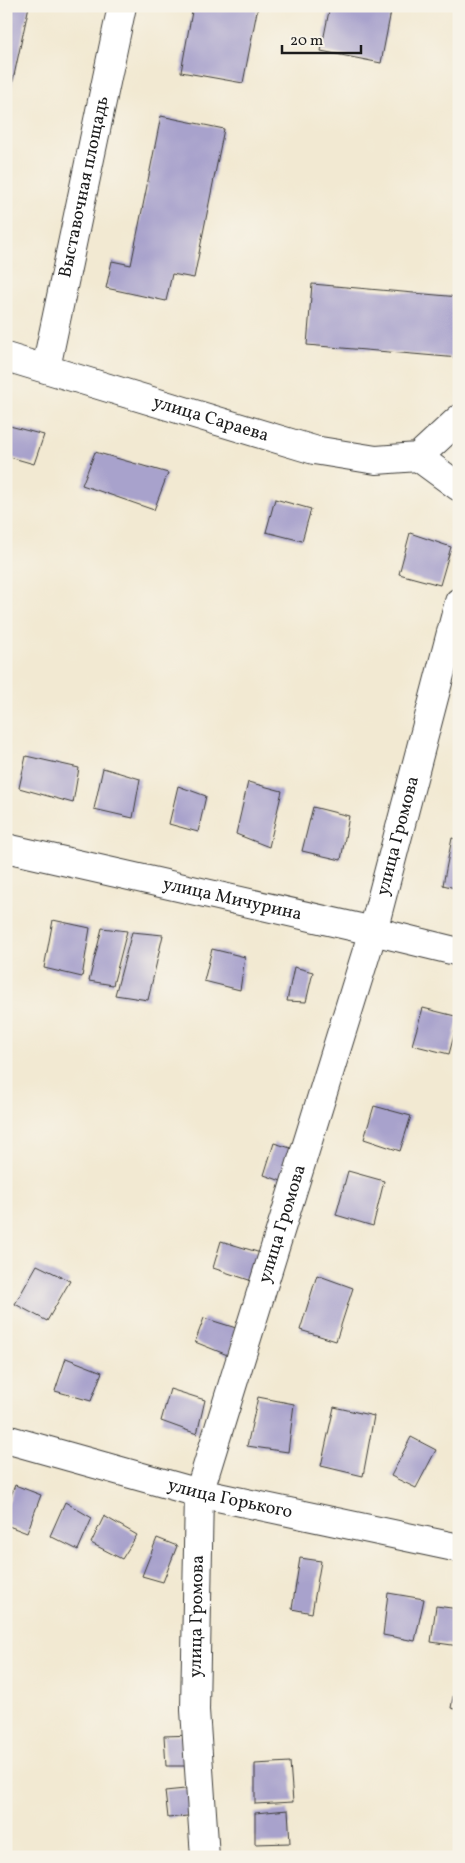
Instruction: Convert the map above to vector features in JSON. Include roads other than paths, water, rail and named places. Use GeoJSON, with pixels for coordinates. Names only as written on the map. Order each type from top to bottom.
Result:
{"type":"FeatureCollection","features":[{"type":"Feature","properties":{"kind":"street","name":"Выставочная площадь"},"geometry":{"type":"LineString","coordinates":[[46,368],[122,6]]}},
{"type":"Feature","properties":{"kind":"street","name":"улица Сараева"},"geometry":{"type":"LineString","coordinates":[[6,357],[314,450],[376,460],[418,457]]}},
{"type":"Feature","properties":{"kind":"street"},"geometry":{"type":"LineString","coordinates":[[454,423],[418,457],[459,487]]}},
{"type":"Feature","properties":{"kind":"street","name":"улица Громова"},"geometry":{"type":"LineString","coordinates":[[205,1857],[195,1710],[199,1493],[373,931],[459,602]]}},
{"type":"Feature","properties":{"kind":"street","name":"улица Мичурина"},"geometry":{"type":"LineString","coordinates":[[6,848],[459,952]]}},
{"type":"Feature","properties":{"kind":"street","name":"улица Горького"},"geometry":{"type":"LineString","coordinates":[[6,1439],[199,1493],[459,1548]]}}]}
